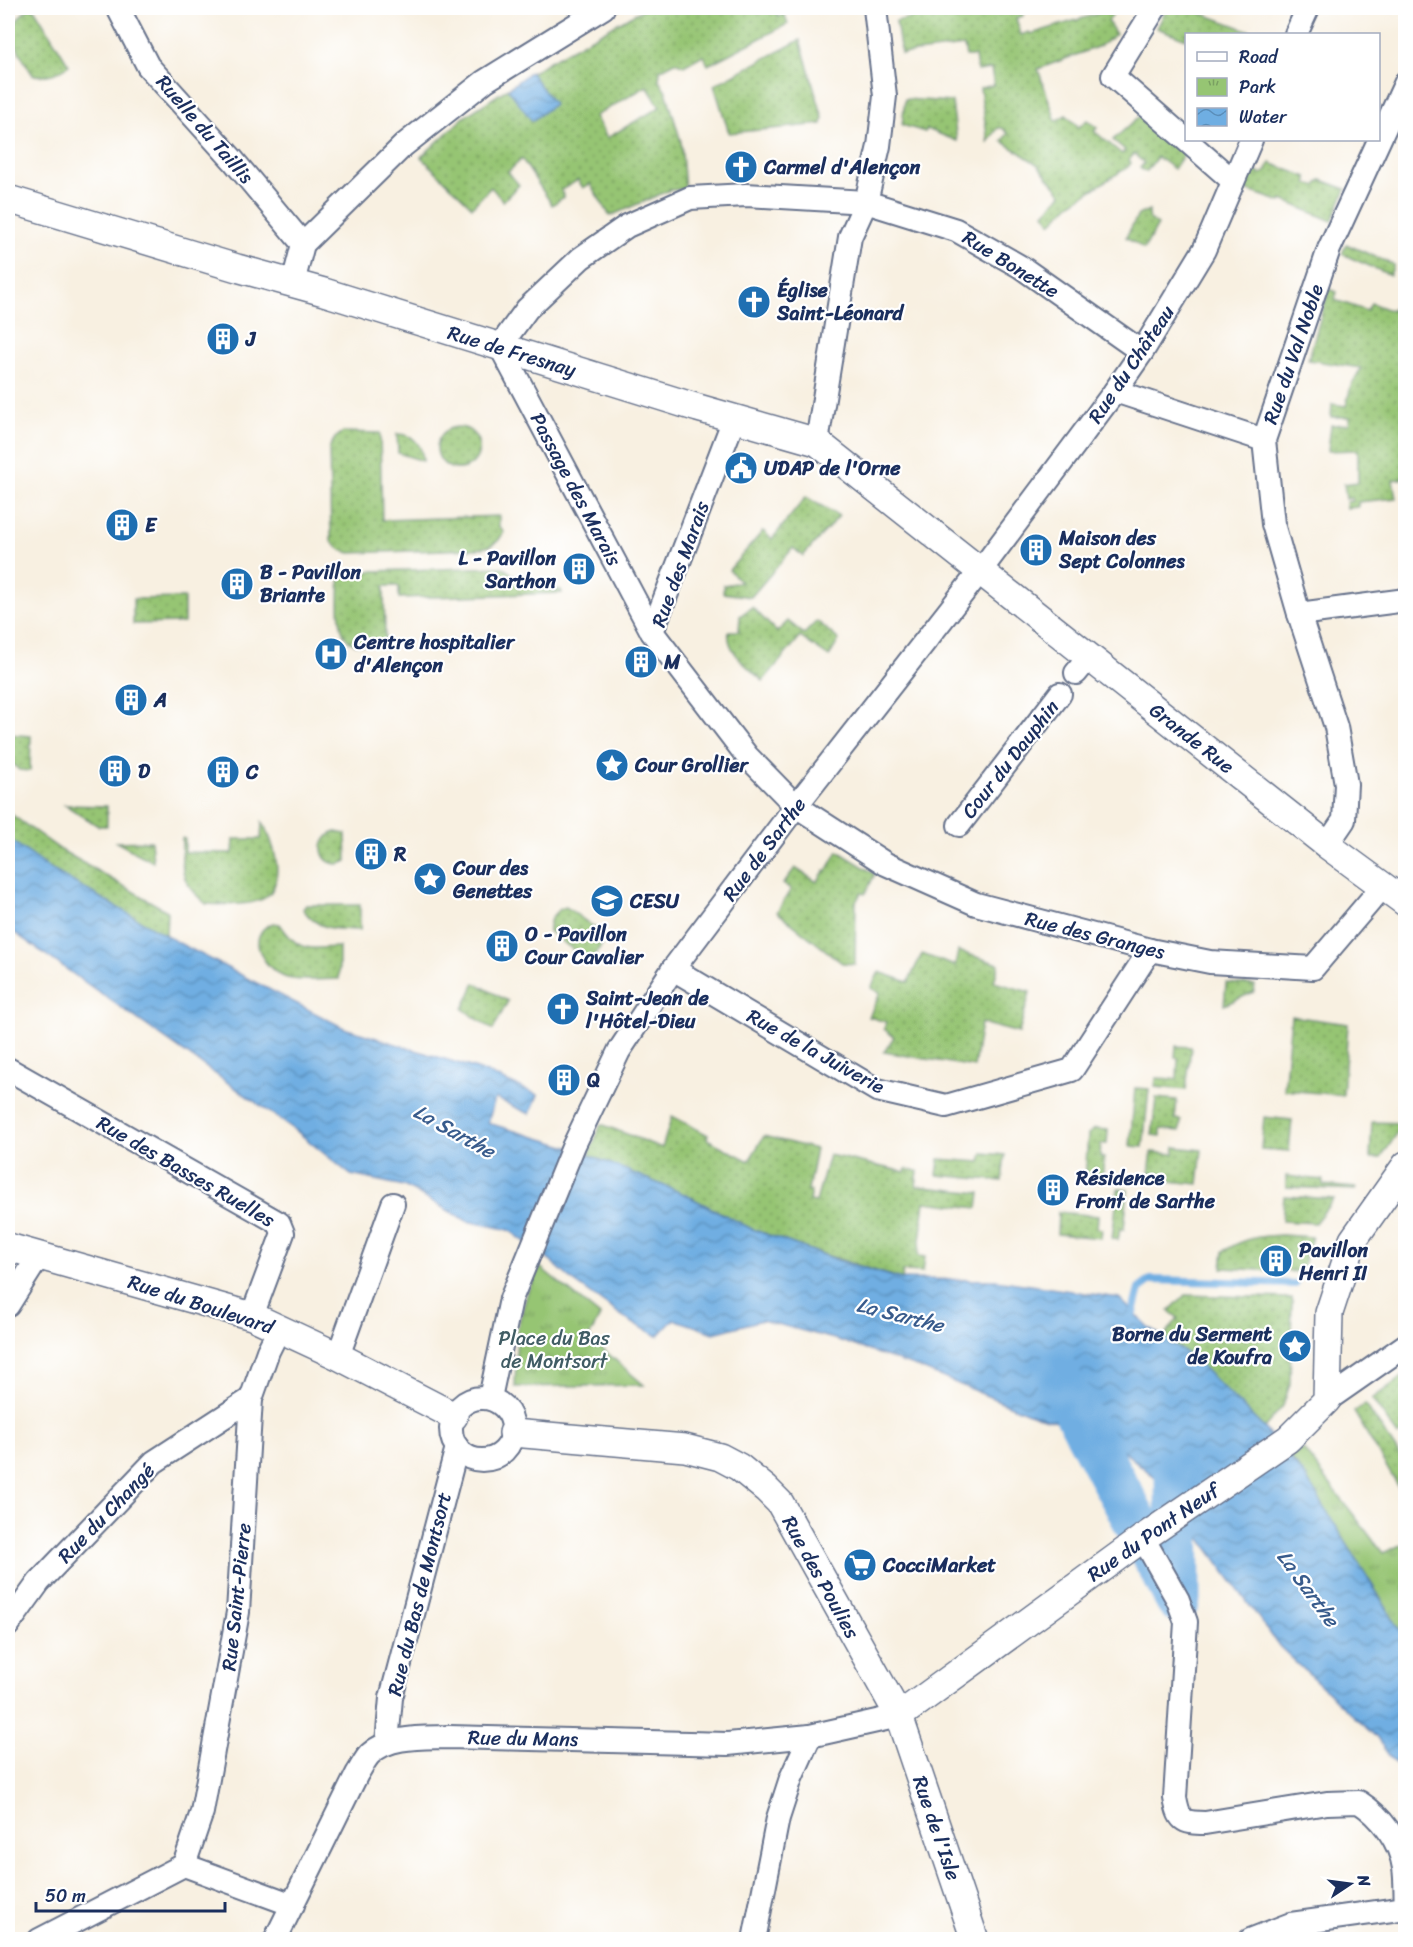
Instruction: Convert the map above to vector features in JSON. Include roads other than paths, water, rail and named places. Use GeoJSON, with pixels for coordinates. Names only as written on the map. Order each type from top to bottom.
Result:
{"type":"FeatureCollection","features":[{"type":"Feature","properties":{"kind":"street","name":"Ruelle du Taillis"},"geometry":{"type":"LineString","coordinates":[[118,8],[148,66],[233,160],[303,244]]}},
{"type":"Feature","properties":{"kind":"street"},"geometry":{"type":"LineString","coordinates":[[293,283],[303,244],[404,145],[476,88],[603,8]]}},
{"type":"Feature","properties":{"kind":"street"},"geometry":{"type":"LineString","coordinates":[[817,442],[850,237],[866,202],[879,146],[885,96],[875,8]]}},
{"type":"Feature","properties":{"kind":"street"},"geometry":{"type":"LineString","coordinates":[[1155,8],[1113,76],[1185,139]]}},
{"type":"Feature","properties":{"kind":"street"},"geometry":{"type":"LineString","coordinates":[[1296,33],[1303,9]]}},
{"type":"Feature","properties":{"kind":"street","name":"Rue du Val Noble"},"geometry":{"type":"LineString","coordinates":[[1380,138],[1406,82]]}},
{"type":"Feature","properties":{"kind":"street"},"geometry":{"type":"LineString","coordinates":[[1187,141],[1233,181]]}},
{"type":"Feature","properties":{"kind":"street","name":"Rue du Château"},"geometry":{"type":"LineString","coordinates":[[981,570],[1142,352],[1203,250],[1251,141]]}},
{"type":"Feature","properties":{"kind":"street","name":"Rue du Val Noble"},"geometry":{"type":"LineString","coordinates":[[1327,845],[1344,820],[1346,784],[1336,727],[1299,614],[1273,524],[1264,440],[1329,249],[1379,141]]}},
{"type":"Feature","properties":{"kind":"street","name":"Rue Bonette"},"geometry":{"type":"LineString","coordinates":[[501,346],[527,309],[581,258],[627,225],[690,198],[746,195],[866,202],[956,230],[1021,267],[1142,352]]}},
{"type":"Feature","properties":{"kind":"street","name":"Rue de Fresnay"},"geometry":{"type":"LineString","coordinates":[[8,199],[501,346],[734,419],[817,442],[981,570]]}},
{"type":"Feature","properties":{"kind":"street","name":"Passage des Marais"},"geometry":{"type":"LineString","coordinates":[[501,346],[652,632]]}},
{"type":"Feature","properties":{"kind":"street"},"geometry":{"type":"LineString","coordinates":[[1115,391],[1264,440]]}},
{"type":"Feature","properties":{"kind":"street","name":"Rue des Marais"},"geometry":{"type":"LineString","coordinates":[[734,419],[652,632],[747,756],[796,806]]}},
{"type":"Feature","properties":{"kind":"street","name":"Grande Rue"},"geometry":{"type":"LineString","coordinates":[[981,570],[1083,665],[1406,903]]}},
{"type":"Feature","properties":{"kind":"street","name":"Rue de Sarthe"},"geometry":{"type":"LineString","coordinates":[[490,1398],[511,1299],[524,1264],[574,1145],[619,1051],[673,969],[796,806],[981,570]]}},
{"type":"Feature","properties":{"kind":"street"},"geometry":{"type":"LineString","coordinates":[[1299,614],[1406,600]]}},
{"type":"Feature","properties":{"kind":"street","name":"Cour du Dauphin"},"geometry":{"type":"LineString","coordinates":[[959,825],[1060,694]]}},
{"type":"Feature","properties":{"kind":"street","name":"Rue des Granges"},"geometry":{"type":"LineString","coordinates":[[796,806],[886,864],[976,904],[1150,950],[1210,962],[1313,968],[1383,886]]}},
{"type":"Feature","properties":{"kind":"street","name":"Rue de la Juiverie"},"geometry":{"type":"LineString","coordinates":[[673,969],[877,1090],[945,1106],[1072,1070],[1150,950]]}},
{"type":"Feature","properties":{"kind":"street","name":"Rue des Basses Ruelles"},"geometry":{"type":"LineString","coordinates":[[8,1069],[279,1223],[283,1233],[252,1316]]}},
{"type":"Feature","properties":{"kind":"street"},"geometry":{"type":"LineString","coordinates":[[1327,1400],[1329,1313],[1350,1250],[1357,1232],[1406,1165]]}},
{"type":"Feature","properties":{"kind":"street"},"geometry":{"type":"LineString","coordinates":[[338,1356],[393,1204]]}},
{"type":"Feature","properties":{"kind":"street","name":"Rue du Boulevard"},"geometry":{"type":"LineString","coordinates":[[8,1247],[252,1316],[338,1356],[454,1416]]}},
{"type":"Feature","properties":{"kind":"street"},"geometry":{"type":"LineString","coordinates":[[8,1305],[39,1256]]}},
{"type":"Feature","properties":{"kind":"street","name":"Rue Saint-Pierre"},"geometry":{"type":"LineString","coordinates":[[184,1865],[202,1812],[238,1612],[251,1399],[268,1351],[279,1329]]}},
{"type":"Feature","properties":{"kind":"street","name":"Rue du Pont Neuf"},"geometry":{"type":"LineString","coordinates":[[898,1716],[1143,1538],[1288,1439],[1327,1400],[1406,1345]]}},
{"type":"Feature","properties":{"kind":"street"},"geometry":{"type":"LineString","coordinates":[[479,1398],[490,1398],[507,1410],[513,1425],[513,1433],[506,1449],[491,1459],[472,1458],[457,1447],[451,1434],[451,1425],[460,1407],[479,1398]]}},
{"type":"Feature","properties":{"kind":"street","name":"Rue du Changé"},"geometry":{"type":"LineString","coordinates":[[8,1625],[39,1582],[154,1462],[251,1399]]}},
{"type":"Feature","properties":{"kind":"street","name":"Rue des Poulies"},"geometry":{"type":"LineString","coordinates":[[513,1433],[685,1448],[720,1457],[739,1467],[780,1503],[898,1716]]}},
{"type":"Feature","properties":{"kind":"street","name":"Rue du Bas de Montsort"},"geometry":{"type":"LineString","coordinates":[[387,1743],[391,1698],[457,1447]]}},
{"type":"Feature","properties":{"kind":"street"},"geometry":{"type":"LineString","coordinates":[[1143,1538],[1178,1600],[1186,1622],[1175,1798],[1178,1814],[1183,1820],[1191,1823],[1205,1823],[1327,1803],[1359,1802],[1381,1820],[1397,1846],[1404,1868],[1406,1907],[1291,1924],[1250,1940]]}},
{"type":"Feature","properties":{"kind":"street","name":"Rue du Mans"},"geometry":{"type":"LineString","coordinates":[[387,1743],[411,1738],[449,1737],[728,1744],[810,1736],[898,1716]]}},
{"type":"Feature","properties":{"kind":"street","name":"Rue de l'Isle"},"geometry":{"type":"LineString","coordinates":[[898,1716],[975,1940]]}},
{"type":"Feature","properties":{"kind":"street"},"geometry":{"type":"LineString","coordinates":[[754,1940],[778,1818],[791,1778],[810,1736]]}},
{"type":"Feature","properties":{"kind":"street"},"geometry":{"type":"LineString","coordinates":[[275,1940],[363,1764],[370,1754],[387,1743]]}},
{"type":"Feature","properties":{"kind":"street"},"geometry":{"type":"LineString","coordinates":[[39,1940],[184,1865],[293,1905]]}},
{"type":"Feature","properties":{"kind":"water"},"geometry":{"type":"Polygon","coordinates":[[[530,72],[554,104],[532,121],[508,89],[530,72]]]}},
{"type":"Feature","properties":{"kind":"water"},"geometry":{"type":"Polygon","coordinates":[[[8,838],[49,868],[179,943],[344,1028],[480,1070],[538,1095],[530,1114],[495,1098],[488,1123],[572,1148],[684,1194],[752,1229],[837,1260],[901,1279],[996,1280],[1119,1298],[1147,1326],[1192,1357],[1264,1428],[1305,1476],[1405,1638],[1405,1778],[1376,1737],[1280,1647],[1157,1479],[1099,1431],[1036,1416],[922,1369],[838,1340],[762,1320],[714,1333],[674,1319],[658,1336],[631,1322],[573,1281],[509,1230],[467,1221],[404,1186],[351,1175],[295,1130],[8,928],[8,838]]]}},
{"type":"Feature","properties":{"kind":"waterway"},"geometry":{"type":"LineString","coordinates":[[1133,1312],[1139,1289],[1151,1280],[1295,1284]]}},
{"type":"Feature","properties":{"kind":"waterway","name":"La Sarthe"},"geometry":{"type":"LineString","coordinates":[[1056,1374],[1178,1600],[1177,1471]]}},
{"type":"Feature","properties":{"kind":"place","name":"Carmel d'Alençon"},"geometry":{"type":"Point","coordinates":[741,167]}},
{"type":"Feature","properties":{"kind":"place","name":"Église Saint-Léonard"},"geometry":{"type":"Point","coordinates":[754,302]}},
{"type":"Feature","properties":{"kind":"place","name":"J"},"geometry":{"type":"Point","coordinates":[223,339]}},
{"type":"Feature","properties":{"kind":"place","name":"UDAP de l'Orne"},"geometry":{"type":"Point","coordinates":[741,468]}},
{"type":"Feature","properties":{"kind":"place","name":"E"},"geometry":{"type":"Point","coordinates":[122,525]}},
{"type":"Feature","properties":{"kind":"place","name":"Maison des Sept Colonnes"},"geometry":{"type":"Point","coordinates":[1036,550]}},
{"type":"Feature","properties":{"kind":"place","name":"L - Pavillon Sarthon"},"geometry":{"type":"Point","coordinates":[579,569]}},
{"type":"Feature","properties":{"kind":"place","name":"B - Pavillon Briante"},"geometry":{"type":"Point","coordinates":[237,584]}},
{"type":"Feature","properties":{"kind":"place","name":"Centre hospitalier d'Alençon"},"geometry":{"type":"Point","coordinates":[331,654]}},
{"type":"Feature","properties":{"kind":"place","name":"M"},"geometry":{"type":"Point","coordinates":[641,662]}},
{"type":"Feature","properties":{"kind":"place","name":"A"},"geometry":{"type":"Point","coordinates":[131,700]}},
{"type":"Feature","properties":{"kind":"place","name":"Cour Grollier"},"geometry":{"type":"Point","coordinates":[612,765]}},
{"type":"Feature","properties":{"kind":"place","name":"D"},"geometry":{"type":"Point","coordinates":[115,771]}},
{"type":"Feature","properties":{"kind":"place","name":"C"},"geometry":{"type":"Point","coordinates":[223,772]}},
{"type":"Feature","properties":{"kind":"place","name":"R"},"geometry":{"type":"Point","coordinates":[371,854]}},
{"type":"Feature","properties":{"kind":"place","name":"Cour des Genettes"},"geometry":{"type":"Point","coordinates":[430,879]}},
{"type":"Feature","properties":{"kind":"place","name":"CESU"},"geometry":{"type":"Point","coordinates":[607,901]}},
{"type":"Feature","properties":{"kind":"place","name":"O - Pavillon Cour Cavalier"},"geometry":{"type":"Point","coordinates":[502,946]}},
{"type":"Feature","properties":{"kind":"place","name":"Saint-Jean de l'Hôtel-Dieu"},"geometry":{"type":"Point","coordinates":[563,1009]}},
{"type":"Feature","properties":{"kind":"place","name":"Q"},"geometry":{"type":"Point","coordinates":[564,1080]}},
{"type":"Feature","properties":{"kind":"place","name":"Résidence Front de Sarthe"},"geometry":{"type":"Point","coordinates":[1053,1190]}},
{"type":"Feature","properties":{"kind":"place","name":"Pavillon Henri II"},"geometry":{"type":"Point","coordinates":[1276,1261]}},
{"type":"Feature","properties":{"kind":"place","name":"Borne du Serment de Koufra"},"geometry":{"type":"Point","coordinates":[1295,1346]}},
{"type":"Feature","properties":{"kind":"place","name":"CocciMarket"},"geometry":{"type":"Point","coordinates":[860,1565]}},
{"type":"Feature","properties":{"kind":"park label","name":"Place du Bas de Montsort"},"geometry":{"type":"Point","coordinates":[554,1350]}}]}
